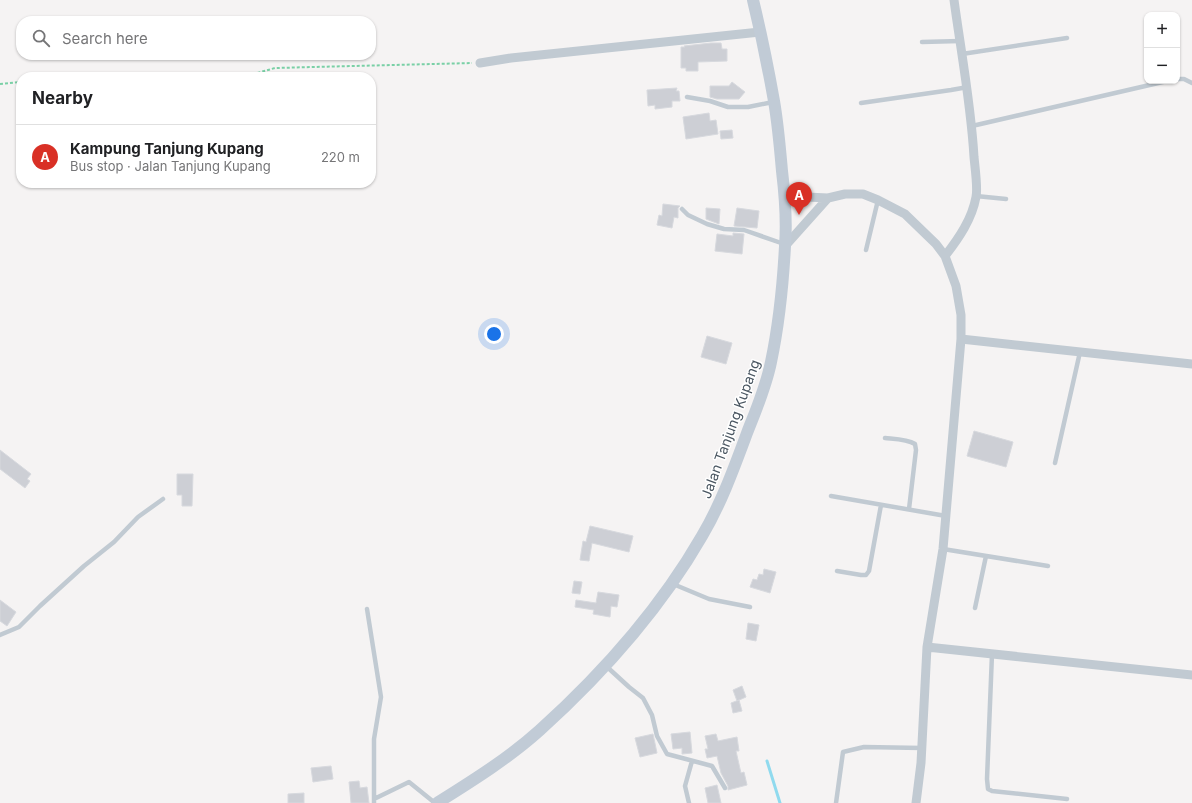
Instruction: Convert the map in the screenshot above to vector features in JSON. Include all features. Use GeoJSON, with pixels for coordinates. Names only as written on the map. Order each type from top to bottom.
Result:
{"type":"FeatureCollection","features":[{"type":"Feature","properties":{"kind":"main road","name":"Jalan Tanjung Kupang"},"geometry":{"type":"LineString","coordinates":[[436,803],[491,769],[539,731],[605,665],[659,602],[702,536],[734,468],[762,394],[771,363],[779,315],[786,245],[785,196],[780,144],[774,102],[754,0]]}},
{"type":"Feature","properties":{"kind":"street"},"geometry":{"type":"LineString","coordinates":[[945,256],[960,237],[969,219],[976,196],[968,86],[954,0]]}},
{"type":"Feature","properties":{"kind":"street"},"geometry":{"type":"LineString","coordinates":[[480,62],[760,32]]}},
{"type":"Feature","properties":{"kind":"street"},"geometry":{"type":"LineString","coordinates":[[785,196],[828,198],[845,194],[863,194],[905,214],[936,244],[945,256],[956,286],[961,314],[961,340],[944,549],[928,647],[922,748],[916,803]]}},
{"type":"Feature","properties":{"kind":"street"},"geometry":{"type":"LineString","coordinates":[[786,245],[828,198]]}},
{"type":"Feature","properties":{"kind":"street"},"geometry":{"type":"LineString","coordinates":[[961,340],[1192,364]]}},
{"type":"Feature","properties":{"kind":"street"},"geometry":{"type":"LineString","coordinates":[[928,647],[1192,675]]}},
{"type":"Feature","properties":{"kind":"lane"},"geometry":{"type":"LineString","coordinates":[[962,54],[1067,38]]}},
{"type":"Feature","properties":{"kind":"lane"},"geometry":{"type":"LineString","coordinates":[[922,42],[960,41]]}},
{"type":"Feature","properties":{"kind":"lane"},"geometry":{"type":"LineString","coordinates":[[1180,79],[1192,82]]}},
{"type":"Feature","properties":{"kind":"lane"},"geometry":{"type":"LineString","coordinates":[[972,126],[1154,84]]}},
{"type":"Feature","properties":{"kind":"lane"},"geometry":{"type":"LineString","coordinates":[[861,103],[952,90],[968,86]]}},
{"type":"Feature","properties":{"kind":"lane"},"geometry":{"type":"LineString","coordinates":[[687,97],[710,101],[728,107],[774,102]]}},
{"type":"Feature","properties":{"kind":"lane"},"geometry":{"type":"LineString","coordinates":[[976,196],[1006,199]]}},
{"type":"Feature","properties":{"kind":"lane"},"geometry":{"type":"LineString","coordinates":[[866,250],[878,200]]}},
{"type":"Feature","properties":{"kind":"lane"},"geometry":{"type":"LineString","coordinates":[[682,210],[688,215],[707,224],[724,229],[744,230],[786,245]]}},
{"type":"Feature","properties":{"kind":"lane"},"geometry":{"type":"LineString","coordinates":[[1056,463],[1080,352]]}},
{"type":"Feature","properties":{"kind":"lane"},"geometry":{"type":"LineString","coordinates":[[885,438],[912,442],[915,444],[916,450],[909,508]]}},
{"type":"Feature","properties":{"kind":"lane"},"geometry":{"type":"LineString","coordinates":[[831,496],[881,505],[909,508],[946,516]]}},
{"type":"Feature","properties":{"kind":"lane"},"geometry":{"type":"LineString","coordinates":[[0,636],[19,628],[84,566],[114,542],[138,516],[163,499]]}},
{"type":"Feature","properties":{"kind":"lane"},"geometry":{"type":"LineString","coordinates":[[837,571],[866,575],[869,571],[881,505]]}},
{"type":"Feature","properties":{"kind":"lane"},"geometry":{"type":"LineString","coordinates":[[944,549],[1048,566]]}},
{"type":"Feature","properties":{"kind":"lane"},"geometry":{"type":"LineString","coordinates":[[975,608],[986,556]]}},
{"type":"Feature","properties":{"kind":"lane"},"geometry":{"type":"LineString","coordinates":[[671,583],[709,599],[750,607]]}},
{"type":"Feature","properties":{"kind":"lane"},"geometry":{"type":"LineString","coordinates":[[367,609],[381,697],[374,739],[374,801],[409,782],[436,803]]}},
{"type":"Feature","properties":{"kind":"lane"},"geometry":{"type":"LineString","coordinates":[[992,654],[987,779],[988,789],[992,791],[1067,798]]}},
{"type":"Feature","properties":{"kind":"lane"},"geometry":{"type":"LineString","coordinates":[[605,665],[629,688],[643,698],[652,715],[657,736],[667,754],[712,766],[725,788]]}},
{"type":"Feature","properties":{"kind":"lane"},"geometry":{"type":"LineString","coordinates":[[836,803],[843,752],[864,747],[922,748]]}},
{"type":"Feature","properties":{"kind":"lane"},"geometry":{"type":"LineString","coordinates":[[689,803],[685,786],[692,761]]}},
{"type":"Feature","properties":{"kind":"path"},"geometry":{"type":"LineString","coordinates":[[260,72],[274,68],[480,62]]}},
{"type":"Feature","properties":{"kind":"path"},"geometry":{"type":"LineString","coordinates":[[0,84],[16,82]]}},
{"type":"Feature","properties":{"kind":"building"},"geometry":{"type":"Polygon","coordinates":[[[721,43],[722,49],[727,49],[727,61],[698,62],[698,71],[686,71],[686,68],[681,68],[681,47],[721,43]]]}},
{"type":"Feature","properties":{"kind":"building"},"geometry":{"type":"Polygon","coordinates":[[[732,82],[745,92],[739,99],[717,99],[710,97],[710,86],[729,86],[732,82]]]}},
{"type":"Feature","properties":{"kind":"building"},"geometry":{"type":"Polygon","coordinates":[[[677,88],[676,91],[679,91],[680,101],[672,101],[672,107],[655,109],[655,105],[648,106],[647,90],[677,88]]]}},
{"type":"Feature","properties":{"kind":"building"},"geometry":{"type":"Polygon","coordinates":[[[709,113],[710,121],[716,120],[718,134],[686,139],[683,117],[709,113]]]}},
{"type":"Feature","properties":{"kind":"building"},"geometry":{"type":"Polygon","coordinates":[[[732,130],[733,138],[721,139],[720,131],[732,130]]]}},
{"type":"Feature","properties":{"kind":"building"},"geometry":{"type":"Polygon","coordinates":[[[663,204],[680,206],[678,208],[678,218],[674,217],[672,228],[657,225],[659,215],[662,216],[663,204]]]}},
{"type":"Feature","properties":{"kind":"building"},"geometry":{"type":"Polygon","coordinates":[[[706,208],[720,209],[719,224],[706,219],[706,208]]]}},
{"type":"Feature","properties":{"kind":"building"},"geometry":{"type":"Polygon","coordinates":[[[737,208],[759,211],[757,228],[734,226],[737,208]]]}},
{"type":"Feature","properties":{"kind":"building"},"geometry":{"type":"Polygon","coordinates":[[[733,233],[744,234],[742,254],[715,251],[717,234],[733,236],[733,233]]]}},
{"type":"Feature","properties":{"kind":"building"},"geometry":{"type":"Polygon","coordinates":[[[707,336],[732,343],[726,364],[701,357],[707,336]]]}},
{"type":"Feature","properties":{"kind":"building"},"geometry":{"type":"Polygon","coordinates":[[[974,431],[1013,442],[1006,467],[967,456],[974,431]]]}},
{"type":"Feature","properties":{"kind":"building"},"geometry":{"type":"Polygon","coordinates":[[[0,450],[31,474],[27,479],[30,481],[25,488],[0,469],[0,450]]]}},
{"type":"Feature","properties":{"kind":"building"},"geometry":{"type":"Polygon","coordinates":[[[177,474],[193,474],[192,506],[182,506],[182,495],[177,495],[177,474]]]}},
{"type":"Feature","properties":{"kind":"building"},"geometry":{"type":"Polygon","coordinates":[[[590,526],[633,536],[629,552],[592,543],[589,561],[580,560],[583,541],[586,542],[590,526]]]}},
{"type":"Feature","properties":{"kind":"building"},"geometry":{"type":"Polygon","coordinates":[[[764,569],[776,572],[770,593],[750,587],[753,579],[757,580],[759,574],[763,575],[764,569]]]}},
{"type":"Feature","properties":{"kind":"building"},"geometry":{"type":"Polygon","coordinates":[[[574,581],[582,582],[580,594],[572,593],[574,581]]]}},
{"type":"Feature","properties":{"kind":"building"},"geometry":{"type":"Polygon","coordinates":[[[598,592],[619,595],[617,607],[611,606],[610,617],[593,614],[594,610],[575,607],[576,600],[596,603],[598,592]]]}},
{"type":"Feature","properties":{"kind":"building"},"geometry":{"type":"Polygon","coordinates":[[[0,600],[16,612],[7,626],[0,621],[0,600]]]}},
{"type":"Feature","properties":{"kind":"building"},"geometry":{"type":"Polygon","coordinates":[[[748,623],[759,625],[756,641],[746,639],[748,623]]]}},
{"type":"Feature","properties":{"kind":"building"},"geometry":{"type":"Polygon","coordinates":[[[742,686],[746,697],[737,701],[733,690],[742,686]]]}},
{"type":"Feature","properties":{"kind":"building"},"geometry":{"type":"Polygon","coordinates":[[[739,700],[742,711],[733,713],[731,703],[739,700]]]}},
{"type":"Feature","properties":{"kind":"building"},"geometry":{"type":"Polygon","coordinates":[[[690,732],[692,753],[682,754],[682,748],[673,749],[671,734],[690,732]]]}},
{"type":"Feature","properties":{"kind":"building"},"geometry":{"type":"Polygon","coordinates":[[[653,734],[657,753],[640,757],[635,738],[653,734]]]}},
{"type":"Feature","properties":{"kind":"building"},"geometry":{"type":"Polygon","coordinates":[[[716,734],[718,741],[737,737],[739,751],[736,751],[741,773],[744,772],[747,785],[728,790],[728,786],[721,773],[717,756],[707,758],[705,749],[708,749],[705,736],[716,734]]]}},
{"type":"Feature","properties":{"kind":"building"},"geometry":{"type":"Polygon","coordinates":[[[331,766],[333,779],[313,782],[311,768],[331,766]]]}},
{"type":"Feature","properties":{"kind":"building"},"geometry":{"type":"Polygon","coordinates":[[[359,781],[360,788],[367,787],[369,803],[351,803],[349,782],[359,781]]]}},
{"type":"Feature","properties":{"kind":"building"},"geometry":{"type":"Polygon","coordinates":[[[717,785],[721,803],[708,803],[705,788],[717,785]]]}},
{"type":"Feature","properties":{"kind":"building"},"geometry":{"type":"Polygon","coordinates":[[[304,793],[304,803],[288,803],[288,794],[304,793]]]}},
{"type":"Feature","properties":{"kind":"waterway"},"geometry":{"type":"LineString","coordinates":[[767,761],[780,803]]}},
{"type":"Feature","properties":{"kind":"place","name":"Kampung Tanjung Kupang"},"geometry":{"type":"Point","coordinates":[799,215]}}]}
